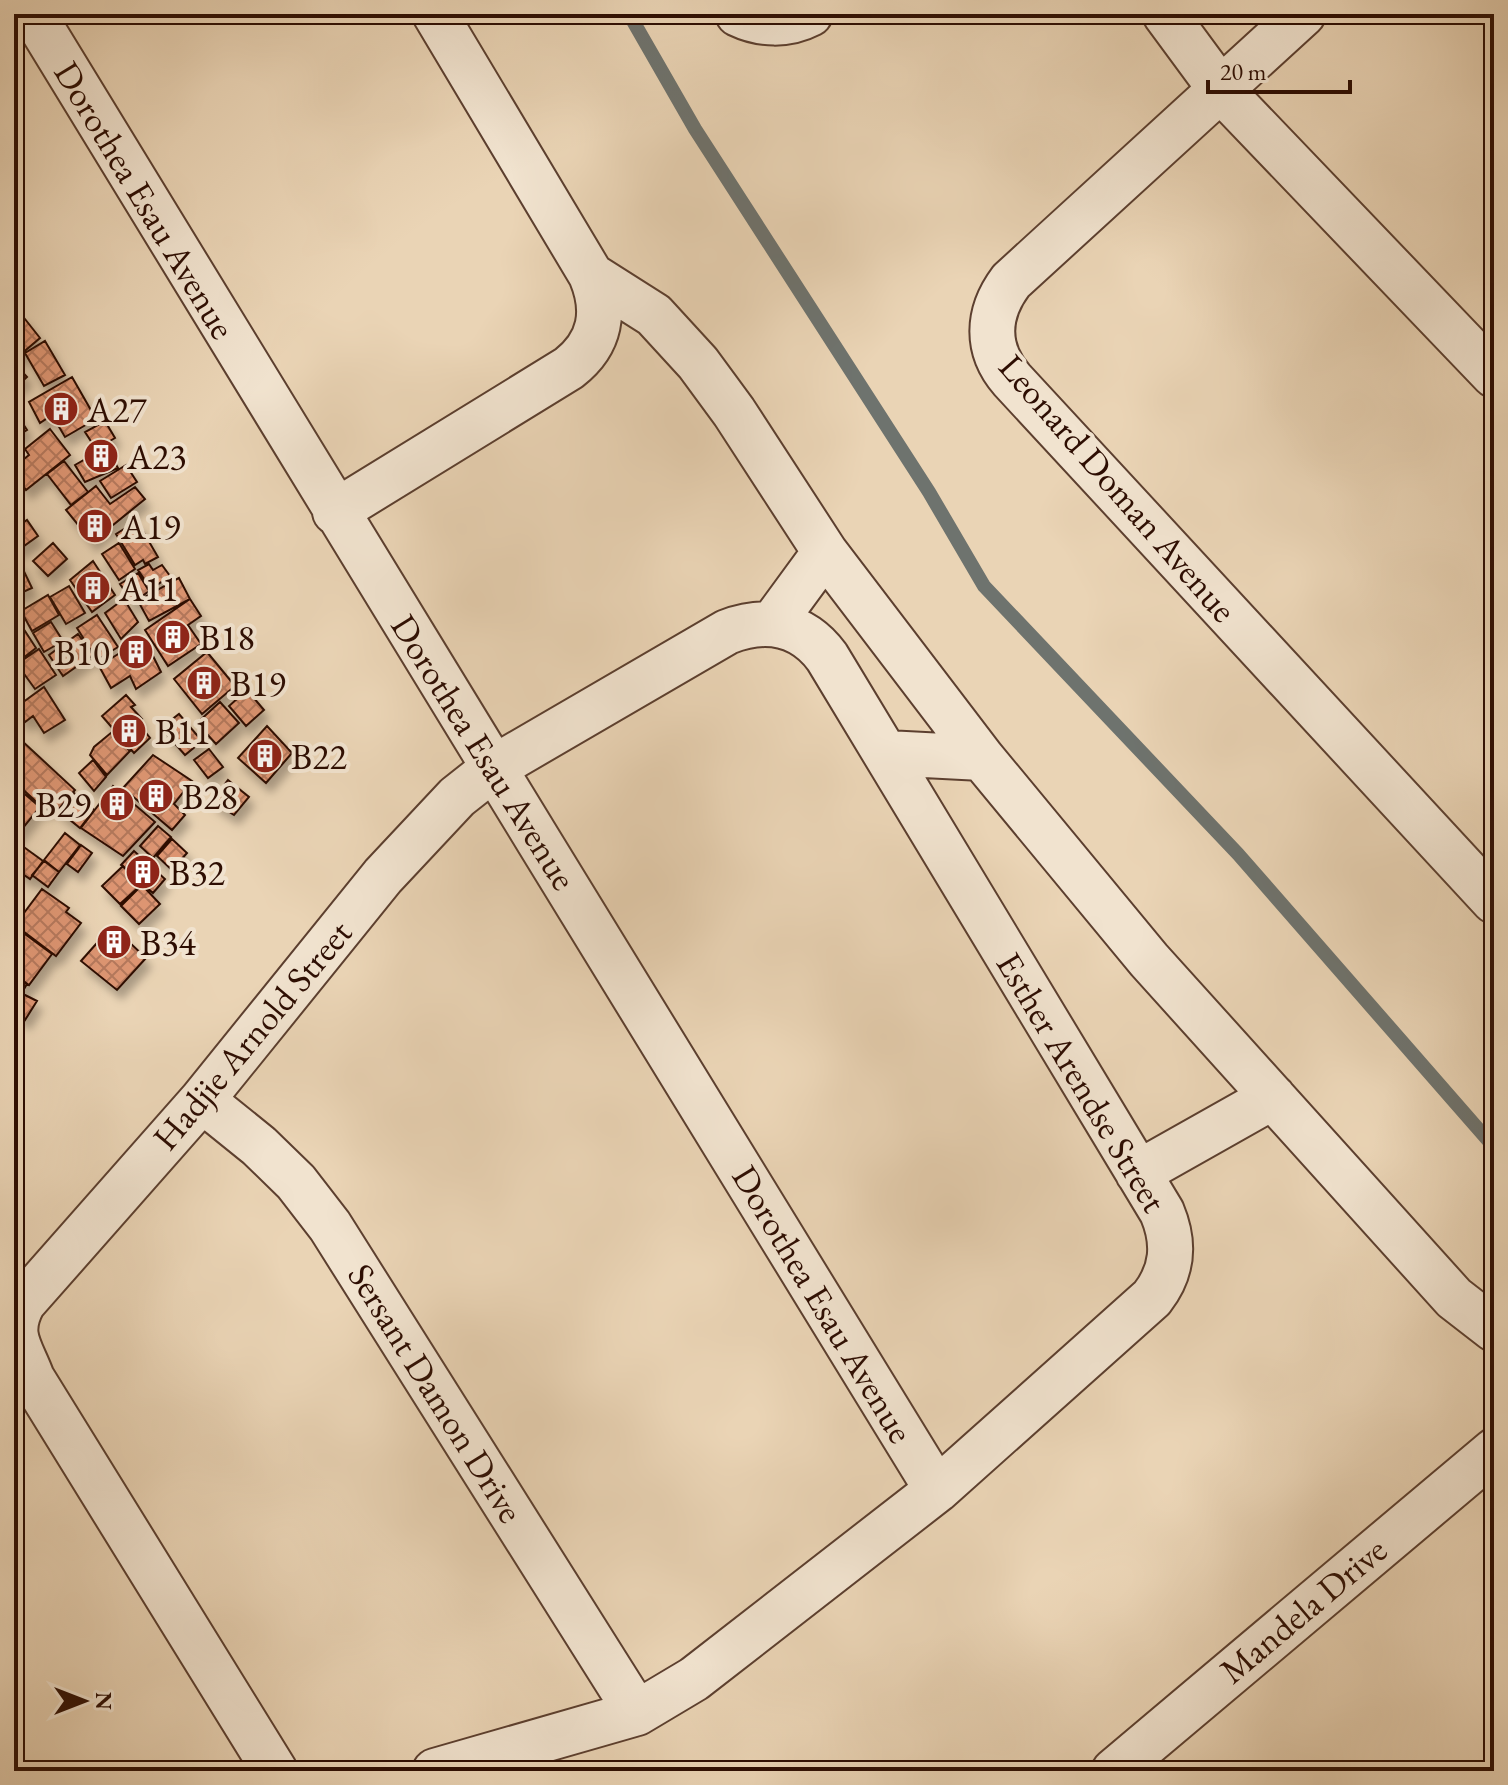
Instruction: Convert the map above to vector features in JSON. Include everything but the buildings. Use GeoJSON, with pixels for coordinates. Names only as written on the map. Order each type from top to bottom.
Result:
{"type":"FeatureCollection","features":[{"type":"Feature","properties":{"kind":"street","name":"Dorothea Esau Avenue"},"geometry":{"type":"LineString","coordinates":[[33,14],[335,512],[495,767],[937,1490]]}},
{"type":"Feature","properties":{"kind":"street"},"geometry":{"type":"LineString","coordinates":[[335,512],[578,361],[591,346],[600,317],[599,297],[591,275],[435,14]]}},
{"type":"Feature","properties":{"kind":"street"},"geometry":{"type":"LineString","coordinates":[[738,14],[773,23],[789,22],[810,14]]}},
{"type":"Feature","properties":{"kind":"street"},"geometry":{"type":"LineString","coordinates":[[1165,14],[1221,90],[1494,375]]}},
{"type":"Feature","properties":{"kind":"street","name":"Leonard Doman Avenue"},"geometry":{"type":"LineString","coordinates":[[1303,14],[1011,281],[995,310],[992,342],[995,356],[1012,380],[1494,901]]}},
{"type":"Feature","properties":{"kind":"street"},"geometry":{"type":"LineString","coordinates":[[591,275],[654,315],[698,363],[734,412],[825,552],[982,758],[1149,960],[1454,1298],[1494,1329]]}},
{"type":"Feature","properties":{"kind":"street"},"geometry":{"type":"LineString","coordinates":[[495,767],[727,632],[742,626],[773,623],[825,552]]}},
{"type":"Feature","properties":{"kind":"street","name":"Esther Arendse Street"},"geometry":{"type":"LineString","coordinates":[[435,1771],[637,1713],[706,1671],[937,1490],[1152,1298],[1161,1286],[1171,1254],[1168,1227],[1138,1173],[818,645],[798,631],[773,623]]}},
{"type":"Feature","properties":{"kind":"street"},"geometry":{"type":"LineString","coordinates":[[886,753],[982,758]]}},
{"type":"Feature","properties":{"kind":"street","name":"Hadjie Arnold Street"},"geometry":{"type":"LineString","coordinates":[[275,1771],[32,1378],[14,1335],[18,1312],[202,1100],[383,876],[457,797],[495,767]]}},
{"type":"Feature","properties":{"kind":"street"},"geometry":{"type":"LineString","coordinates":[[1138,1173],[1273,1097]]}},
{"type":"Feature","properties":{"kind":"street","name":"Sersant Damon Drive"},"geometry":{"type":"LineString","coordinates":[[202,1100],[278,1164],[330,1226],[637,1713]]}},
{"type":"Feature","properties":{"kind":"street","name":"Mandela Drive"},"geometry":{"type":"LineString","coordinates":[[1114,1771],[1494,1451]]}},
{"type":"Feature","properties":{"kind":"waterway"},"geometry":{"type":"LineString","coordinates":[[629,14],[695,129],[929,492],[984,586],[1238,854],[1494,1147]]}},
{"type":"Feature","properties":{"kind":"place","name":"A27"},"geometry":{"type":"Point","coordinates":[61,409]}},
{"type":"Feature","properties":{"kind":"place","name":"A23"},"geometry":{"type":"Point","coordinates":[101,456]}},
{"type":"Feature","properties":{"kind":"place","name":"A19"},"geometry":{"type":"Point","coordinates":[95,526]}},
{"type":"Feature","properties":{"kind":"place","name":"A11"},"geometry":{"type":"Point","coordinates":[93,588]}},
{"type":"Feature","properties":{"kind":"place","name":"B18"},"geometry":{"type":"Point","coordinates":[173,637]}},
{"type":"Feature","properties":{"kind":"place","name":"B10"},"geometry":{"type":"Point","coordinates":[136,652]}},
{"type":"Feature","properties":{"kind":"place","name":"B19"},"geometry":{"type":"Point","coordinates":[204,683]}},
{"type":"Feature","properties":{"kind":"place","name":"B11"},"geometry":{"type":"Point","coordinates":[129,731]}},
{"type":"Feature","properties":{"kind":"place","name":"B22"},"geometry":{"type":"Point","coordinates":[265,756]}},
{"type":"Feature","properties":{"kind":"place","name":"B28"},"geometry":{"type":"Point","coordinates":[156,796]}},
{"type":"Feature","properties":{"kind":"place","name":"B29"},"geometry":{"type":"Point","coordinates":[117,804]}},
{"type":"Feature","properties":{"kind":"place","name":"B32"},"geometry":{"type":"Point","coordinates":[143,872]}},
{"type":"Feature","properties":{"kind":"place","name":"B34"},"geometry":{"type":"Point","coordinates":[114,942]}}]}
